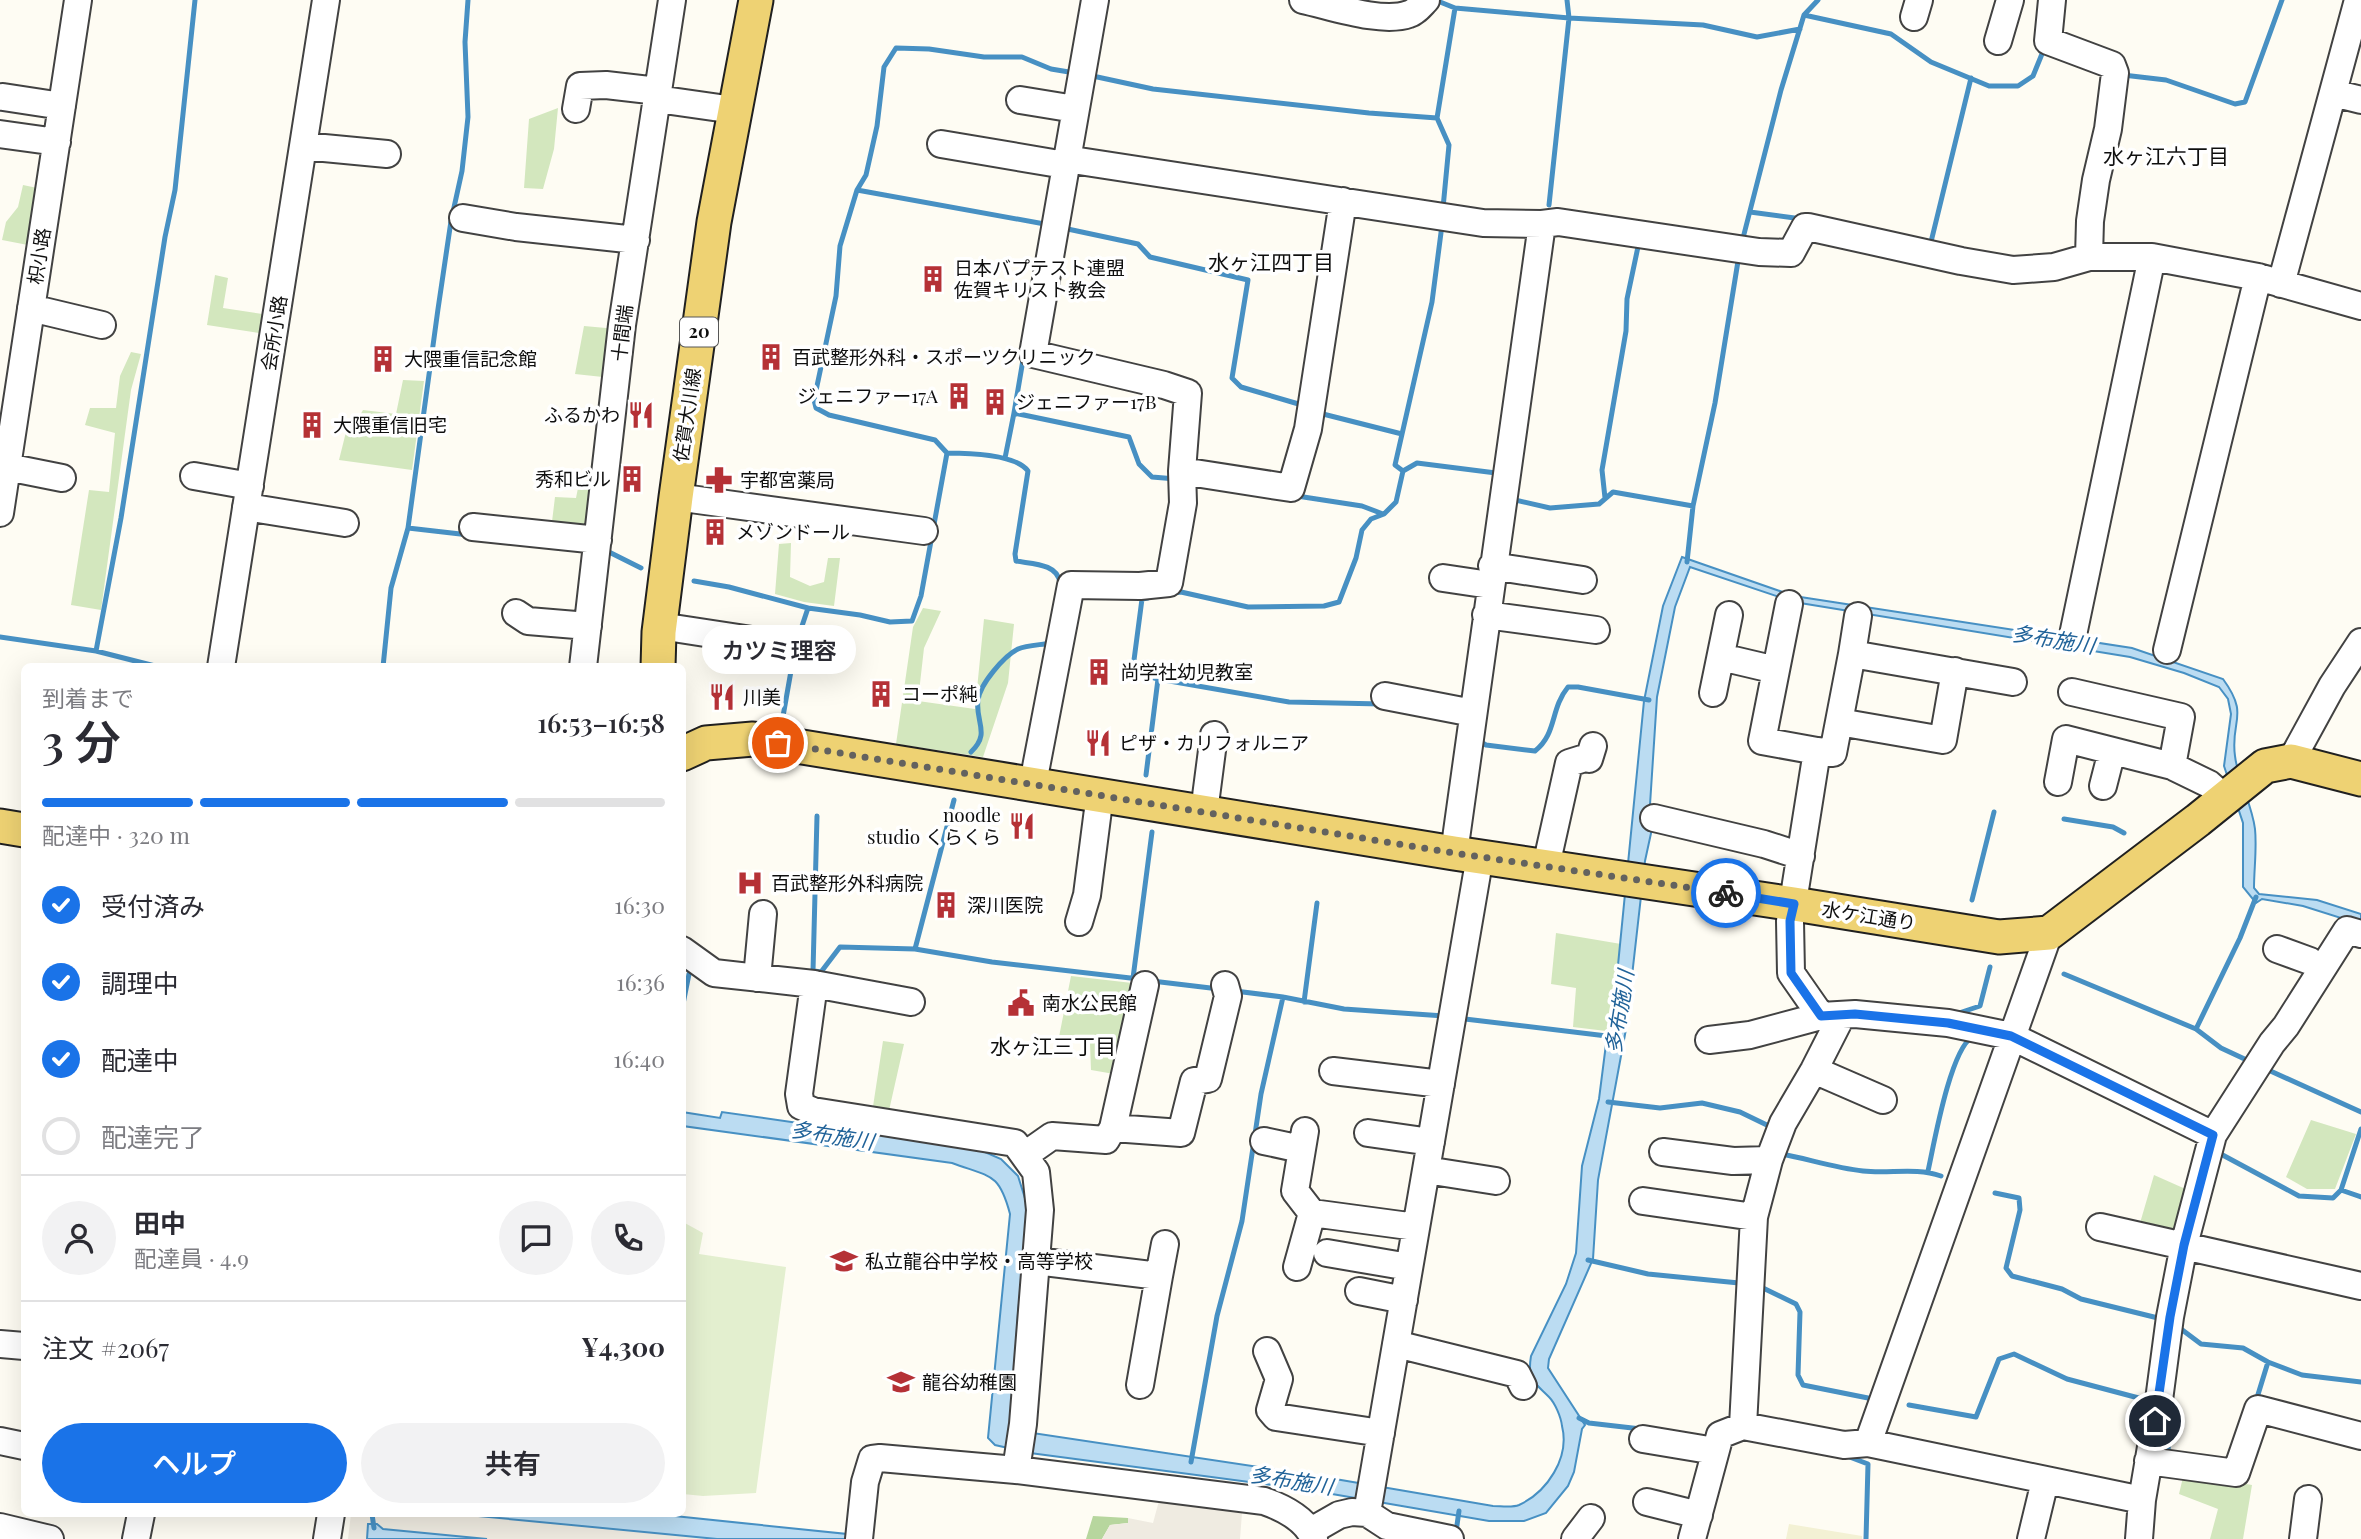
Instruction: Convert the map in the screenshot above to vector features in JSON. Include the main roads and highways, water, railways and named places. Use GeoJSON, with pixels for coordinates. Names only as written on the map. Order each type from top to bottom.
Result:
{"type":"FeatureCollection","features":[{"type":"Feature","properties":{"kind":"main road","name":"佐賀大川線"},"geometry":{"type":"LineString","coordinates":[[658,663],[660,626],[676,497],[714,222],[722,108],[756,0]]}},
{"type":"Feature","properties":{"kind":"main road","name":"水ケ江通り"},"geometry":{"type":"LineString","coordinates":[[686,752],[706,743],[753,739],[1467,855],[1999,937],[2049,933],[2226,799],[2276,765],[2361,779]]}},
{"type":"Feature","properties":{"kind":"main road"},"geometry":{"type":"LineString","coordinates":[[0,826],[21,830]]}},
{"type":"Feature","properties":{"kind":"water","name":"多布施川"},"geometry":{"type":"Polygon","coordinates":[[[1682,557],[1794,596],[2132,648],[2223,679],[2236,702],[2235,756],[2255,829],[2254,888],[2259,894],[2317,900],[2361,914],[2361,924],[2348,917],[2344,919],[2303,906],[2262,899],[2256,903],[2243,887],[2243,823],[2224,766],[2231,714],[2228,699],[2219,687],[2130,657],[1794,602],[1690,567],[1675,607],[1657,697],[1649,820],[1653,824],[1645,861],[1626,1029],[1598,1180],[1593,1259],[1549,1359],[1548,1368],[1585,1425],[1568,1486],[1546,1513],[1524,1521],[1489,1521],[1303,1489],[1030,1453],[995,1445],[988,1438],[1010,1214],[997,1183],[984,1174],[952,1163],[686,1126],[686,1113],[720,1118],[722,1112],[978,1149],[1001,1159],[1018,1176],[1029,1211],[1018,1313],[1011,1424],[1013,1430],[1306,1474],[1493,1506],[1516,1506],[1539,1492],[1547,1483],[1563,1450],[1564,1438],[1559,1414],[1531,1376],[1531,1356],[1566,1284],[1576,1253],[1582,1166],[1599,1099],[1606,1044],[1612,1026],[1644,701],[1663,606],[1682,557]]]}},
{"type":"Feature","properties":{"kind":"water"},"geometry":{"type":"Polygon","coordinates":[[[488,1517],[684,1517],[847,1534],[847,1539],[717,1539],[488,1517]]]}},
{"type":"Feature","properties":{"kind":"water"},"geometry":{"type":"Polygon","coordinates":[[[368,1524],[377,1524],[383,1529],[487,1539],[367,1539],[368,1524]]]}},
{"type":"Feature","properties":{"kind":"waterway"},"geometry":{"type":"LineString","coordinates":[[96,651],[121,518],[165,237],[175,190],[195,0]]}},
{"type":"Feature","properties":{"kind":"waterway"},"geometry":{"type":"LineString","coordinates":[[383,663],[391,588],[408,528],[451,221],[462,171],[468,117],[465,42],[468,0]]}},
{"type":"Feature","properties":{"kind":"waterway"},"geometry":{"type":"LineString","coordinates":[[1435,0],[1455,8],[1569,18],[1703,25],[1757,37],[1800,29]]}},
{"type":"Feature","properties":{"kind":"waterway"},"geometry":{"type":"LineString","coordinates":[[1549,205],[1569,18],[1567,0]]}},
{"type":"Feature","properties":{"kind":"waterway"},"geometry":{"type":"LineString","coordinates":[[1742,242],[1781,90],[1804,15],[1818,0]]}},
{"type":"Feature","properties":{"kind":"waterway"},"geometry":{"type":"LineString","coordinates":[[2123,75],[2166,80],[2235,104],[2245,102],[2282,0]]}},
{"type":"Feature","properties":{"kind":"waterway"},"geometry":{"type":"LineString","coordinates":[[1443,208],[1449,145],[1437,118],[1455,8]]}},
{"type":"Feature","properties":{"kind":"waterway"},"geometry":{"type":"LineString","coordinates":[[1804,15],[1891,34],[1931,62],[1989,86],[2018,86],[2033,76],[2044,49]]}},
{"type":"Feature","properties":{"kind":"waterway"},"geometry":{"type":"LineString","coordinates":[[947,453],[935,440],[829,415],[816,408],[814,400],[836,296],[840,246],[857,190],[866,175],[877,126],[884,67],[896,48],[929,49],[984,57],[1022,57],[1051,69],[1075,73]]}},
{"type":"Feature","properties":{"kind":"waterway"},"geometry":{"type":"LineString","coordinates":[[1088,75],[1153,89],[1437,118]]}},
{"type":"Feature","properties":{"kind":"waterway"},"geometry":{"type":"LineString","coordinates":[[1930,246],[1971,78]]}},
{"type":"Feature","properties":{"kind":"waterway"},"geometry":{"type":"LineString","coordinates":[[857,190],[1050,225]]}},
{"type":"Feature","properties":{"kind":"waterway"},"geometry":{"type":"LineString","coordinates":[[1750,212],[1802,219]]}},
{"type":"Feature","properties":{"kind":"waterway"},"geometry":{"type":"LineString","coordinates":[[1171,593],[1181,592],[1248,607],[1324,606],[1339,602],[1356,558],[1362,530],[1371,519],[1384,514],[1396,502],[1403,471],[1395,465],[1432,302],[1442,225]]}},
{"type":"Feature","properties":{"kind":"waterway"},"geometry":{"type":"LineString","coordinates":[[1063,228],[1138,244],[1150,257],[1248,280],[1232,378],[1241,387],[1302,405]]}},
{"type":"Feature","properties":{"kind":"waterway"},"geometry":{"type":"LineString","coordinates":[[1605,498],[1602,470],[1626,331],[1627,299],[1639,242]]}},
{"type":"Feature","properties":{"kind":"waterway"},"geometry":{"type":"LineString","coordinates":[[1687,562],[1693,506],[1715,403],[1739,255]]}},
{"type":"Feature","properties":{"kind":"waterway"},"geometry":{"type":"LineString","coordinates":[[1014,413],[1024,354]]}},
{"type":"Feature","properties":{"kind":"waterway"},"geometry":{"type":"LineString","coordinates":[[1005,458],[1014,413],[1129,437],[1139,464],[1152,477],[1176,479]]}},
{"type":"Feature","properties":{"kind":"waterway"},"geometry":{"type":"LineString","coordinates":[[1319,413],[1402,434]]}},
{"type":"Feature","properties":{"kind":"waterway"},"geometry":{"type":"LineString","coordinates":[[797,641],[808,608],[890,622],[912,621],[921,596],[947,453],[1002,458],[1022,465],[1028,471],[1016,561],[1049,568],[1058,576],[1060,583]]}},
{"type":"Feature","properties":{"kind":"waterway"},"geometry":{"type":"LineString","coordinates":[[1403,471],[1417,463],[1496,473]]}},
{"type":"Feature","properties":{"kind":"waterway"},"geometry":{"type":"LineString","coordinates":[[1511,499],[1550,508],[1599,504],[1613,492],[1693,506]]}},
{"type":"Feature","properties":{"kind":"waterway"},"geometry":{"type":"LineString","coordinates":[[1297,496],[1362,506],[1383,514]]}},
{"type":"Feature","properties":{"kind":"waterway"},"geometry":{"type":"LineString","coordinates":[[408,528],[469,535]]}},
{"type":"Feature","properties":{"kind":"waterway"},"geometry":{"type":"LineString","coordinates":[[605,550],[641,568]]}},
{"type":"Feature","properties":{"kind":"waterway"},"geometry":{"type":"LineString","coordinates":[[694,581],[729,587],[808,608]]}},
{"type":"Feature","properties":{"kind":"waterway"},"geometry":{"type":"LineString","coordinates":[[1148,598],[1142,599],[1134,660],[1140,674],[1158,679]]}},
{"type":"Feature","properties":{"kind":"waterway"},"geometry":{"type":"LineString","coordinates":[[0,637],[96,651],[143,663]]}},
{"type":"Feature","properties":{"kind":"waterway"},"geometry":{"type":"LineString","coordinates":[[971,752],[981,733],[978,700],[993,671],[1018,649],[1051,641]]}},
{"type":"Feature","properties":{"kind":"waterway"},"geometry":{"type":"LineString","coordinates":[[782,722],[794,654]]}},
{"type":"Feature","properties":{"kind":"waterway"},"geometry":{"type":"LineString","coordinates":[[1146,775],[1158,679],[1289,702],[1382,704]]}},
{"type":"Feature","properties":{"kind":"waterway"},"geometry":{"type":"LineString","coordinates":[[1479,741],[1486,745],[1535,751],[1547,737],[1558,704],[1568,687],[1649,700]]}},
{"type":"Feature","properties":{"kind":"waterway"},"geometry":{"type":"LineString","coordinates":[[915,949],[954,800]]}},
{"type":"Feature","properties":{"kind":"waterway"},"geometry":{"type":"LineString","coordinates":[[1972,900],[1994,812]]}},
{"type":"Feature","properties":{"kind":"waterway"},"geometry":{"type":"LineString","coordinates":[[813,971],[817,816]]}},
{"type":"Feature","properties":{"kind":"waterway"},"geometry":{"type":"LineString","coordinates":[[2064,819],[2113,827],[2124,833]]}},
{"type":"Feature","properties":{"kind":"waterway"},"geometry":{"type":"LineString","coordinates":[[1133,978],[1152,832]]}},
{"type":"Feature","properties":{"kind":"waterway"},"geometry":{"type":"LineString","coordinates":[[2196,1029],[2240,938],[2256,897]]}},
{"type":"Feature","properties":{"kind":"waterway"},"geometry":{"type":"LineString","coordinates":[[1304,1002],[1317,903]]}},
{"type":"Feature","properties":{"kind":"waterway"},"geometry":{"type":"LineString","coordinates":[[814,971],[821,972],[840,947],[915,949],[992,962],[1139,979]]}},
{"type":"Feature","properties":{"kind":"waterway"},"geometry":{"type":"LineString","coordinates":[[1956,1014],[1980,1006],[1990,967]]}},
{"type":"Feature","properties":{"kind":"waterway"},"geometry":{"type":"LineString","coordinates":[[686,989],[689,974]]}},
{"type":"Feature","properties":{"kind":"waterway"},"geometry":{"type":"LineString","coordinates":[[2064,974],[2196,1029],[2221,1048],[2251,1062]]}},
{"type":"Feature","properties":{"kind":"waterway"},"geometry":{"type":"LineString","coordinates":[[1152,981],[1219,989]]}},
{"type":"Feature","properties":{"kind":"waterway"},"geometry":{"type":"LineString","coordinates":[[1235,991],[1344,1009],[1444,1016]]}},
{"type":"Feature","properties":{"kind":"waterway"},"geometry":{"type":"LineString","coordinates":[[1191,1462],[1217,1316],[1242,1221],[1261,1094],[1283,997]]}},
{"type":"Feature","properties":{"kind":"waterway","name":"多布施川"},"geometry":{"type":"LineString","coordinates":[[1465,1019],[1615,1037]]}},
{"type":"Feature","properties":{"kind":"waterway"},"geometry":{"type":"LineString","coordinates":[[1928,1171],[1950,1078],[1964,1046],[1972,1037]]}},
{"type":"Feature","properties":{"kind":"waterway"},"geometry":{"type":"LineString","coordinates":[[2266,1069],[2361,1112]]}},
{"type":"Feature","properties":{"kind":"waterway"},"geometry":{"type":"LineString","coordinates":[[1608,1102],[1660,1108],[1702,1103],[1740,1112],[1771,1127]]}},
{"type":"Feature","properties":{"kind":"waterway"},"geometry":{"type":"LineString","coordinates":[[2217,1152],[2299,1196],[2333,1198],[2341,1190],[2361,1129]]}},
{"type":"Feature","properties":{"kind":"waterway"},"geometry":{"type":"LineString","coordinates":[[1782,1151],[1782,1154],[1853,1170],[1912,1171],[1941,1176]]}},
{"type":"Feature","properties":{"kind":"waterway"},"geometry":{"type":"LineString","coordinates":[[2341,1190],[2361,1197]]}},
{"type":"Feature","properties":{"kind":"waterway"},"geometry":{"type":"LineString","coordinates":[[1995,1193],[2019,1198],[2020,1210],[2006,1268],[2012,1276],[2062,1289],[2081,1299],[2162,1319]]}},
{"type":"Feature","properties":{"kind":"waterway"},"geometry":{"type":"LineString","coordinates":[[1588,1260],[1648,1274],[1739,1283]]}},
{"type":"Feature","properties":{"kind":"waterway"},"geometry":{"type":"LineString","coordinates":[[1763,1288],[1796,1304],[1800,1312],[1798,1375],[1803,1385],[1868,1398]]}},
{"type":"Feature","properties":{"kind":"waterway"},"geometry":{"type":"LineString","coordinates":[[2177,1326],[2201,1344],[2243,1348],[2268,1362],[2302,1375],[2361,1382]]}},
{"type":"Feature","properties":{"kind":"waterway"},"geometry":{"type":"LineString","coordinates":[[1909,1405],[1976,1417],[1999,1359],[2014,1354],[2067,1379],[2150,1401]]}},
{"type":"Feature","properties":{"kind":"waterway"},"geometry":{"type":"LineString","coordinates":[[2256,1401],[2268,1362]]}},
{"type":"Feature","properties":{"kind":"waterway"},"geometry":{"type":"LineString","coordinates":[[2168,1455],[2169,1417]]}},
{"type":"Feature","properties":{"kind":"waterway"},"geometry":{"type":"LineString","coordinates":[[1579,1418],[1589,1423],[1641,1429]]}},
{"type":"Feature","properties":{"kind":"waterway"},"geometry":{"type":"LineString","coordinates":[[1847,1456],[1868,1464],[1866,1539]]}},
{"type":"Feature","properties":{"kind":"waterway"},"geometry":{"type":"LineString","coordinates":[[1456,1532],[1459,1511]]}},
{"type":"Feature","properties":{"kind":"waterway"},"geometry":{"type":"LineString","coordinates":[[372,1517],[374,1528]]}},
{"type":"Feature","properties":{"kind":"place","name":"日本バプテスト連盟 佐賀キリスト教会"},"geometry":{"type":"Point","coordinates":[933,279]}},
{"type":"Feature","properties":{"kind":"place","name":"百武整形外科・スポーツクリニック"},"geometry":{"type":"Point","coordinates":[771,357]}},
{"type":"Feature","properties":{"kind":"place","name":"大隈重信記念館"},"geometry":{"type":"Point","coordinates":[383,359]}},
{"type":"Feature","properties":{"kind":"place","name":"ジェニファー17A"},"geometry":{"type":"Point","coordinates":[959,396]}},
{"type":"Feature","properties":{"kind":"place","name":"ジェニファー17B"},"geometry":{"type":"Point","coordinates":[995,402]}},
{"type":"Feature","properties":{"kind":"place","name":"ふるかわ"},"geometry":{"type":"Point","coordinates":[641,415]}},
{"type":"Feature","properties":{"kind":"place","name":"大隈重信旧宅"},"geometry":{"type":"Point","coordinates":[312,425]}},
{"type":"Feature","properties":{"kind":"place","name":"秀和ビル"},"geometry":{"type":"Point","coordinates":[632,479]}},
{"type":"Feature","properties":{"kind":"place","name":"宇都宮薬局"},"geometry":{"type":"Point","coordinates":[719,480]}},
{"type":"Feature","properties":{"kind":"place","name":"メゾンドール"},"geometry":{"type":"Point","coordinates":[715,532]}},
{"type":"Feature","properties":{"kind":"place","name":"尚学社幼児教室"},"geometry":{"type":"Point","coordinates":[1099,672]}},
{"type":"Feature","properties":{"kind":"place","name":"コーポ純"},"geometry":{"type":"Point","coordinates":[881,694]}},
{"type":"Feature","properties":{"kind":"place","name":"川美"},"geometry":{"type":"Point","coordinates":[722,697]}},
{"type":"Feature","properties":{"kind":"place","name":"カツミ理容"},"geometry":{"type":"Point","coordinates":[778,743]}},
{"type":"Feature","properties":{"kind":"place","name":"ピザ・カリフォルニア"},"geometry":{"type":"Point","coordinates":[1098,743]}},
{"type":"Feature","properties":{"kind":"place","name":"noodle studio くらくら"},"geometry":{"type":"Point","coordinates":[1022,826]}},
{"type":"Feature","properties":{"kind":"place","name":"百武整形外科病院"},"geometry":{"type":"Point","coordinates":[750,883]}},
{"type":"Feature","properties":{"kind":"place","name":"深川医院"},"geometry":{"type":"Point","coordinates":[946,905]}},
{"type":"Feature","properties":{"kind":"place","name":"南水公民館"},"geometry":{"type":"Point","coordinates":[1021,1003]}},
{"type":"Feature","properties":{"kind":"place","name":"私立龍谷中学校・高等学校"},"geometry":{"type":"Point","coordinates":[844,1261]}},
{"type":"Feature","properties":{"kind":"place","name":"龍谷幼稚園"},"geometry":{"type":"Point","coordinates":[901,1382]}},
{"type":"Feature","properties":{"kind":"district","name":"水ヶ江六丁目"},"geometry":{"type":"Point","coordinates":[2166,157]}},
{"type":"Feature","properties":{"kind":"district","name":"水ヶ江四丁目"},"geometry":{"type":"Point","coordinates":[1271,263]}},
{"type":"Feature","properties":{"kind":"district","name":"水ヶ江三丁目"},"geometry":{"type":"Point","coordinates":[1053,1047]}}]}
